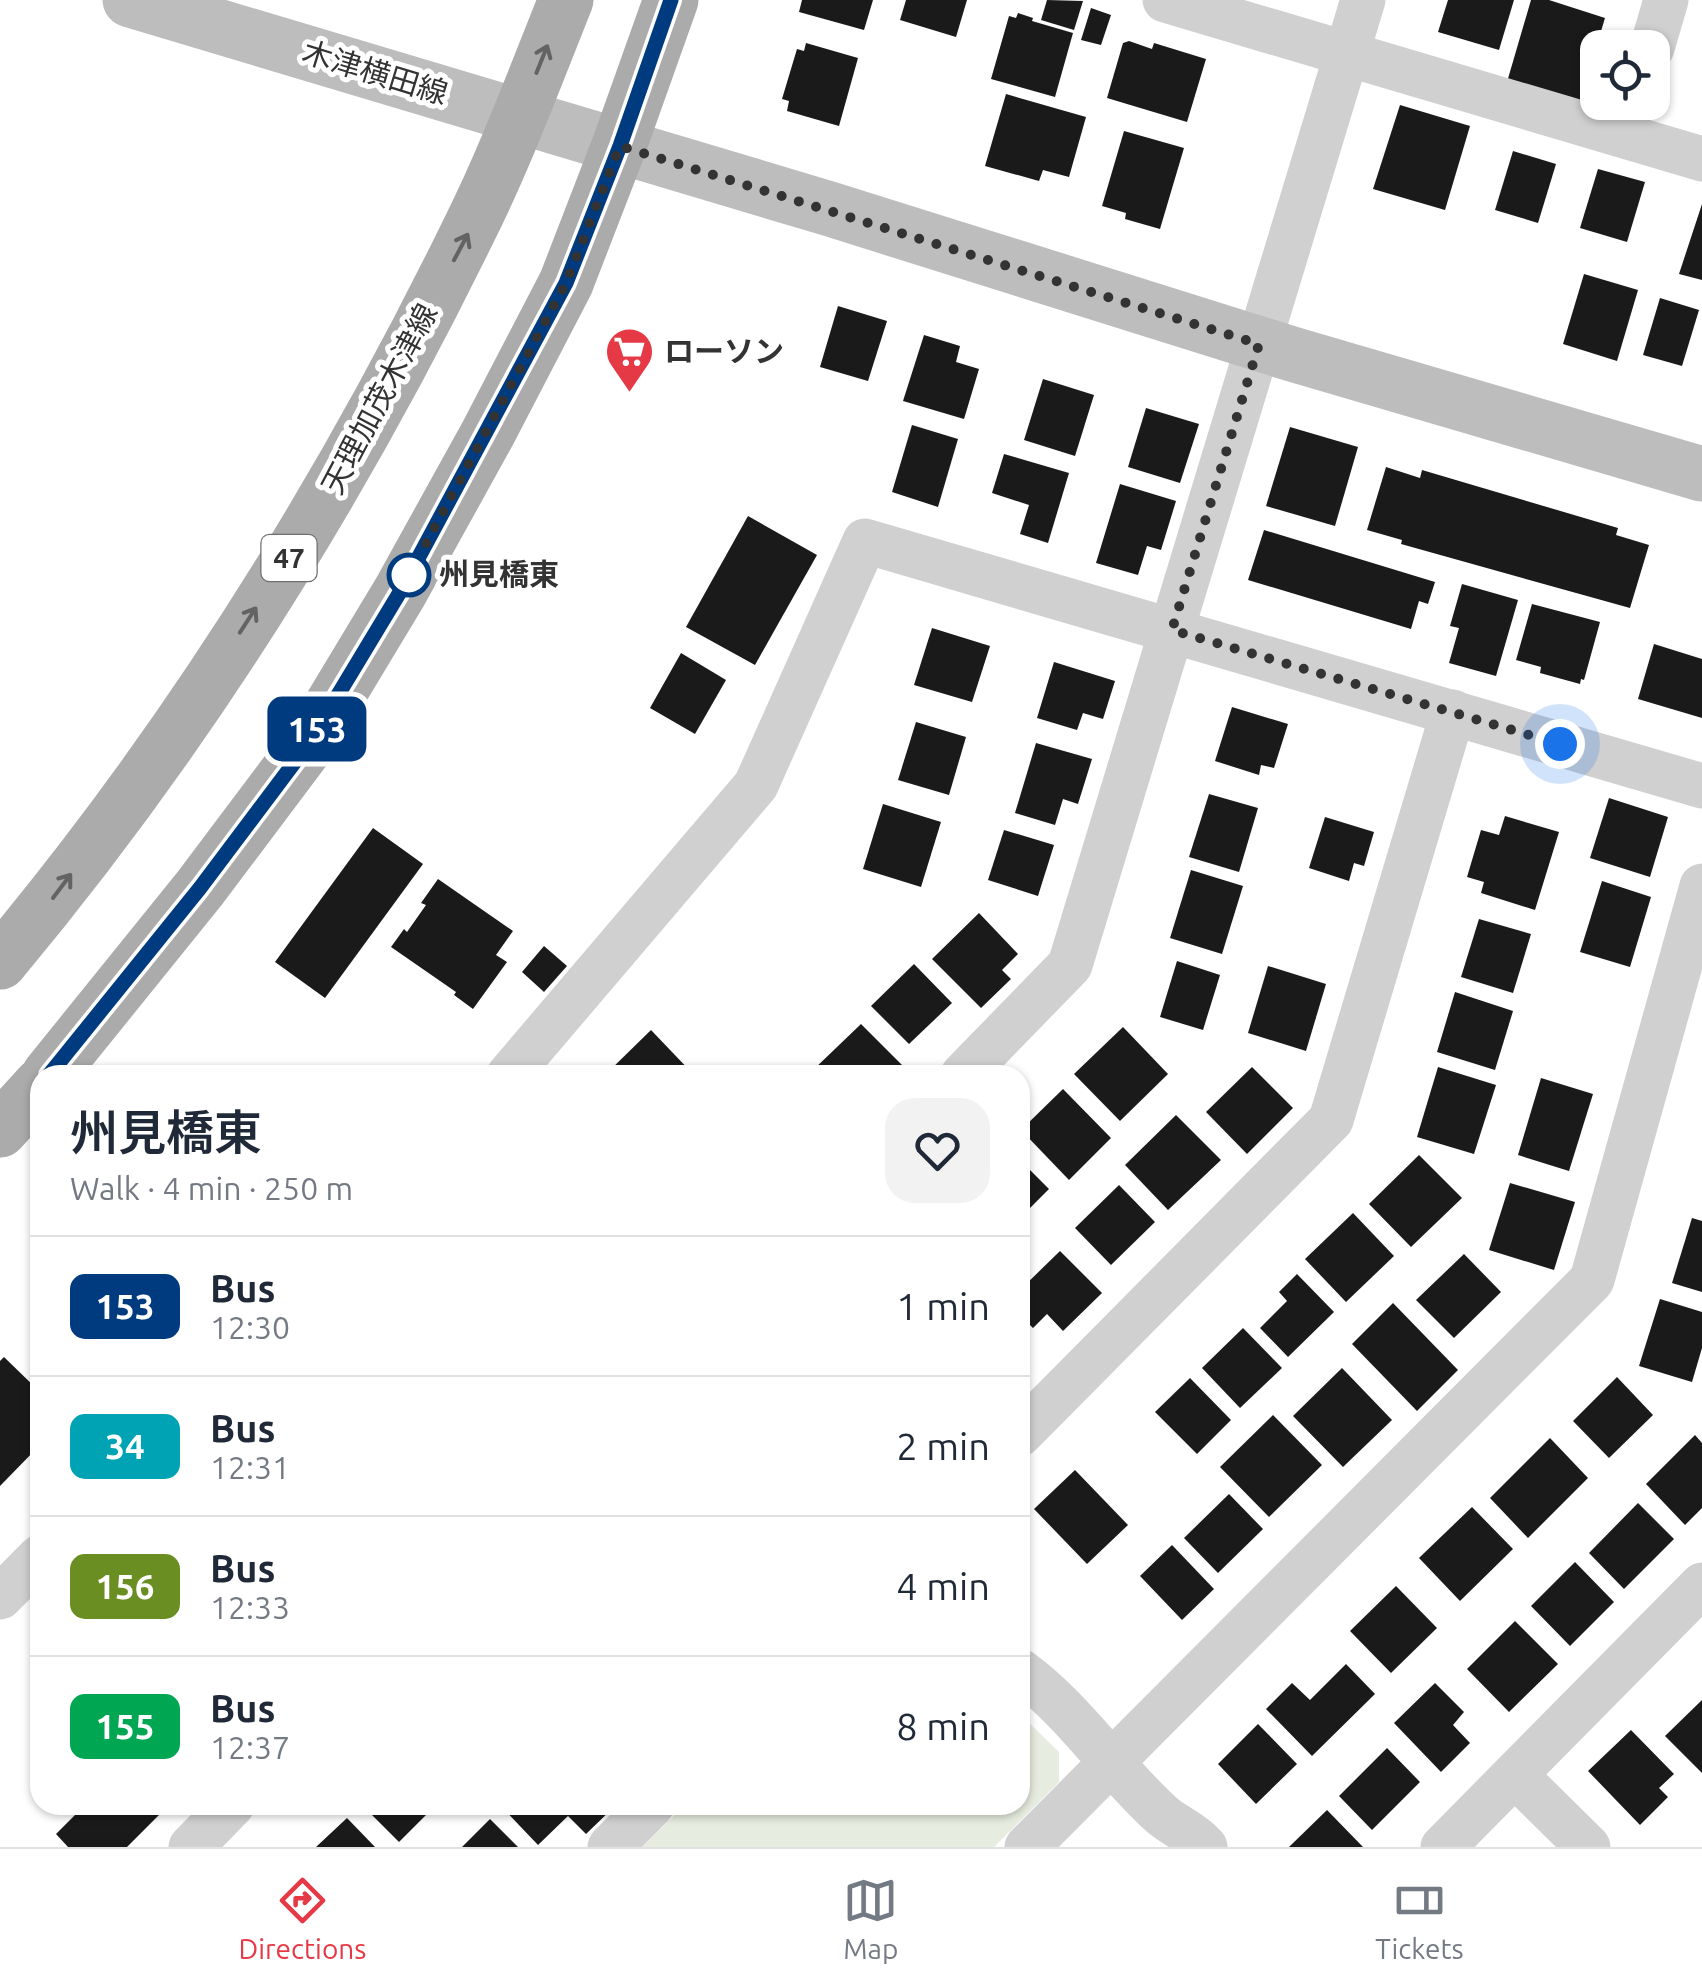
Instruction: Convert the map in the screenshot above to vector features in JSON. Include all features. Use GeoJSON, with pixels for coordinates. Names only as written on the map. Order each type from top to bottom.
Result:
{"type":"FeatureCollection","features":[{"type":"Feature","properties":{"kind":"main road","name":"天理加茂木津線"},"geometry":{"type":"LineString","coordinates":[[0,962],[57,894],[176,728],[318,513],[461,246],[519,118],[566,0]]}},
{"type":"Feature","properties":{"kind":"main road"},"geometry":{"type":"LineString","coordinates":[[57,1065],[200,888],[309,743],[400,592],[566,283],[671,0]]}},
{"type":"Feature","properties":{"kind":"main road"},"geometry":{"type":"LineString","coordinates":[[0,1130],[30,1097]]}},
{"type":"Feature","properties":{"kind":"street","name":"木津横田線"},"geometry":{"type":"LineString","coordinates":[[130,0],[620,146],[1259,344],[1702,474]]}},
{"type":"Feature","properties":{"kind":"street"},"geometry":{"type":"LineString","coordinates":[[1165,0],[1347,54],[1580,108]]}},
{"type":"Feature","properties":{"kind":"street"},"geometry":{"type":"LineString","coordinates":[[973,1065],[1070,965],[1363,0]]}},
{"type":"Feature","properties":{"kind":"street"},"geometry":{"type":"LineString","coordinates":[[1657,30],[1666,0]]}},
{"type":"Feature","properties":{"kind":"street"},"geometry":{"type":"LineString","coordinates":[[1631,120],[1702,159]]}},
{"type":"Feature","properties":{"kind":"street"},"geometry":{"type":"LineString","coordinates":[[518,1065],[756,786],[865,541],[1702,786]]}},
{"type":"Feature","properties":{"kind":"street"},"geometry":{"type":"LineString","coordinates":[[1030,1424],[1331,1120],[1454,712]]}},
{"type":"Feature","properties":{"kind":"street"},"geometry":{"type":"LineString","coordinates":[[1027,1847],[1592,1280],[1702,886]]}},
{"type":"Feature","properties":{"kind":"street"},"geometry":{"type":"LineString","coordinates":[[0,1597],[30,1567]]}},
{"type":"Feature","properties":{"kind":"street"},"geometry":{"type":"LineString","coordinates":[[1444,1847],[1702,1585]]}},
{"type":"Feature","properties":{"kind":"street"},"geometry":{"type":"LineString","coordinates":[[1030,1678],[1164,1818],[1195,1835],[1205,1847]]}},
{"type":"Feature","properties":{"kind":"street"},"geometry":{"type":"LineString","coordinates":[[1515,1775],[1588,1847]]}},
{"type":"Feature","properties":{"kind":"street"},"geometry":{"type":"LineString","coordinates":[[191,1847],[222,1815]]}},
{"type":"Feature","properties":{"kind":"street"},"geometry":{"type":"LineString","coordinates":[[610,1847],[642,1815]]}},
{"type":"Feature","properties":{"kind":"shaded area"},"geometry":{"type":"Polygon","coordinates":[[[1030,1724],[1059,1752],[1059,1782],[1030,1811],[1030,1724]]]}},
{"type":"Feature","properties":{"kind":"shaded area"},"geometry":{"type":"Polygon","coordinates":[[[675,1815],[1026,1815],[994,1847],[642,1847],[675,1815]]]}},
{"type":"Feature","properties":{"kind":"building"},"geometry":{"type":"Polygon","coordinates":[[[802,0],[873,0],[864,30],[799,12],[802,0]]]}},
{"type":"Feature","properties":{"kind":"building"},"geometry":{"type":"Polygon","coordinates":[[[906,0],[967,0],[956,37],[900,20],[906,0]]]}},
{"type":"Feature","properties":{"kind":"building"},"geometry":{"type":"Polygon","coordinates":[[[1047,0],[1083,1],[1074,30],[1041,20],[1047,0]]]}},
{"type":"Feature","properties":{"kind":"building"},"geometry":{"type":"Polygon","coordinates":[[[1448,0],[1514,0],[1499,50],[1438,32],[1448,0]]]}},
{"type":"Feature","properties":{"kind":"building"},"geometry":{"type":"Polygon","coordinates":[[[1531,0],[1549,0],[1605,18],[1601,30],[1580,30],[1579,104],[1507,82],[1531,0]]]}},
{"type":"Feature","properties":{"kind":"building"},"geometry":{"type":"Polygon","coordinates":[[[1091,8],[1111,15],[1101,45],[1081,40],[1091,8]]]}},
{"type":"Feature","properties":{"kind":"building"},"geometry":{"type":"Polygon","coordinates":[[[1018,13],[1073,33],[1055,97],[991,79],[1009,16],[1016,18],[1018,13]]]}},
{"type":"Feature","properties":{"kind":"building"},"geometry":{"type":"Polygon","coordinates":[[[1129,41],[1152,49],[1154,43],[1206,59],[1187,122],[1107,98],[1123,43],[1129,41]]]}},
{"type":"Feature","properties":{"kind":"building"},"geometry":{"type":"Polygon","coordinates":[[[806,43],[858,58],[839,126],[787,111],[789,101],[782,99],[797,49],[804,51],[806,43]]]}},
{"type":"Feature","properties":{"kind":"building"},"geometry":{"type":"Polygon","coordinates":[[[1006,94],[1086,117],[1069,177],[1043,170],[1039,181],[985,166],[1006,94]]]}},
{"type":"Feature","properties":{"kind":"building"},"geometry":{"type":"Polygon","coordinates":[[[1400,105],[1470,126],[1445,210],[1373,189],[1400,105]]]}},
{"type":"Feature","properties":{"kind":"building"},"geometry":{"type":"Polygon","coordinates":[[[1124,131],[1184,148],[1160,229],[1125,219],[1126,213],[1102,206],[1124,131]]]}},
{"type":"Feature","properties":{"kind":"building"},"geometry":{"type":"Polygon","coordinates":[[[1513,151],[1556,164],[1538,223],[1495,210],[1513,151]]]}},
{"type":"Feature","properties":{"kind":"building"},"geometry":{"type":"Polygon","coordinates":[[[1598,169],[1645,182],[1627,242],[1580,228],[1598,169]]]}},
{"type":"Feature","properties":{"kind":"building"},"geometry":{"type":"Polygon","coordinates":[[[1702,204],[1702,280],[1679,274],[1702,204]]]}},
{"type":"Feature","properties":{"kind":"building"},"geometry":{"type":"Polygon","coordinates":[[[1584,274],[1638,290],[1617,361],[1563,344],[1584,274]]]}},
{"type":"Feature","properties":{"kind":"building"},"geometry":{"type":"Polygon","coordinates":[[[1660,298],[1699,310],[1682,366],[1643,355],[1660,298]]]}},
{"type":"Feature","properties":{"kind":"building"},"geometry":{"type":"Polygon","coordinates":[[[838,306],[887,321],[868,381],[820,367],[838,306]]]}},
{"type":"Feature","properties":{"kind":"building"},"geometry":{"type":"Polygon","coordinates":[[[924,335],[960,346],[956,362],[979,369],[964,419],[903,401],[924,335]]]}},
{"type":"Feature","properties":{"kind":"building"},"geometry":{"type":"Polygon","coordinates":[[[1043,379],[1094,395],[1075,456],[1024,440],[1043,379]]]}},
{"type":"Feature","properties":{"kind":"building"},"geometry":{"type":"Polygon","coordinates":[[[1146,408],[1199,424],[1180,483],[1128,467],[1146,408]]]}},
{"type":"Feature","properties":{"kind":"building"},"geometry":{"type":"Polygon","coordinates":[[[912,425],[958,439],[938,507],[892,492],[912,425]]]}},
{"type":"Feature","properties":{"kind":"building"},"geometry":{"type":"Polygon","coordinates":[[[1290,427],[1358,447],[1335,526],[1266,506],[1290,427]]]}},
{"type":"Feature","properties":{"kind":"building"},"geometry":{"type":"Polygon","coordinates":[[[1004,454],[1069,473],[1048,543],[1020,534],[1029,505],[992,493],[1004,454]]]}},
{"type":"Feature","properties":{"kind":"building"},"geometry":{"type":"Polygon","coordinates":[[[1386,467],[1420,478],[1422,470],[1618,528],[1616,535],[1649,545],[1630,608],[1401,544],[1402,540],[1367,530],[1386,467]]]}},
{"type":"Feature","properties":{"kind":"building"},"geometry":{"type":"Polygon","coordinates":[[[1120,484],[1176,501],[1161,550],[1147,546],[1138,575],[1096,563],[1120,484]]]}},
{"type":"Feature","properties":{"kind":"building"},"geometry":{"type":"Polygon","coordinates":[[[748,516],[817,555],[755,665],[686,627],[748,516]]]}},
{"type":"Feature","properties":{"kind":"building"},"geometry":{"type":"Polygon","coordinates":[[[1264,530],[1435,582],[1428,604],[1419,601],[1411,629],[1248,580],[1264,530]]]}},
{"type":"Feature","properties":{"kind":"building"},"geometry":{"type":"Polygon","coordinates":[[[1462,584],[1518,600],[1496,676],[1449,663],[1459,628],[1450,626],[1462,584]]]}},
{"type":"Feature","properties":{"kind":"building"},"geometry":{"type":"Polygon","coordinates":[[[1532,604],[1600,622],[1580,684],[1540,673],[1541,667],[1516,660],[1532,604]]]}},
{"type":"Feature","properties":{"kind":"building"},"geometry":{"type":"Polygon","coordinates":[[[932,628],[990,646],[972,702],[914,685],[932,628]]]}},
{"type":"Feature","properties":{"kind":"building"},"geometry":{"type":"Polygon","coordinates":[[[1654,644],[1702,659],[1702,718],[1638,699],[1654,644]]]}},
{"type":"Feature","properties":{"kind":"building"},"geometry":{"type":"Polygon","coordinates":[[[681,653],[726,680],[695,734],[650,708],[681,653]]]}},
{"type":"Feature","properties":{"kind":"building"},"geometry":{"type":"Polygon","coordinates":[[[1054,662],[1115,681],[1103,719],[1083,713],[1077,730],[1037,718],[1054,662]]]}},
{"type":"Feature","properties":{"kind":"building"},"geometry":{"type":"Polygon","coordinates":[[[1232,707],[1288,724],[1274,768],[1261,765],[1259,775],[1215,761],[1232,707]]]}},
{"type":"Feature","properties":{"kind":"building"},"geometry":{"type":"Polygon","coordinates":[[[916,722],[966,737],[949,795],[898,780],[916,722]]]}},
{"type":"Feature","properties":{"kind":"building"},"geometry":{"type":"Polygon","coordinates":[[[1036,743],[1092,759],[1078,804],[1063,799],[1055,825],[1015,813],[1036,743]]]}},
{"type":"Feature","properties":{"kind":"building"},"geometry":{"type":"Polygon","coordinates":[[[1209,794],[1258,808],[1239,872],[1189,857],[1209,794]]]}},
{"type":"Feature","properties":{"kind":"building"},"geometry":{"type":"Polygon","coordinates":[[[1609,798],[1668,817],[1650,877],[1590,858],[1609,798]]]}},
{"type":"Feature","properties":{"kind":"building"},"geometry":{"type":"Polygon","coordinates":[[[883,804],[941,822],[921,887],[863,869],[883,804]]]}},
{"type":"Feature","properties":{"kind":"building"},"geometry":{"type":"Polygon","coordinates":[[[1505,816],[1559,832],[1535,910],[1481,893],[1484,882],[1467,877],[1481,830],[1499,835],[1505,816]]]}},
{"type":"Feature","properties":{"kind":"building"},"geometry":{"type":"Polygon","coordinates":[[[1325,817],[1374,832],[1364,866],[1354,863],[1349,881],[1309,868],[1325,817]]]}},
{"type":"Feature","properties":{"kind":"building"},"geometry":{"type":"Polygon","coordinates":[[[373,828],[423,864],[325,998],[275,962],[373,828]]]}},
{"type":"Feature","properties":{"kind":"building"},"geometry":{"type":"Polygon","coordinates":[[[1004,830],[1054,845],[1038,896],[988,880],[1004,830]]]}},
{"type":"Feature","properties":{"kind":"building"},"geometry":{"type":"Polygon","coordinates":[[[1191,870],[1243,886],[1222,954],[1170,938],[1191,870]]]}},
{"type":"Feature","properties":{"kind":"building"},"geometry":{"type":"Polygon","coordinates":[[[438,879],[513,931],[496,955],[507,962],[473,1009],[454,995],[456,992],[391,947],[426,905],[421,903],[438,879]]]}},
{"type":"Feature","properties":{"kind":"building"},"geometry":{"type":"Polygon","coordinates":[[[1602,881],[1651,897],[1630,967],[1580,952],[1602,881]]]}},
{"type":"Feature","properties":{"kind":"building"},"geometry":{"type":"Polygon","coordinates":[[[979,913],[1018,954],[1002,970],[1011,979],[981,1008],[932,959],[979,913]]]}},
{"type":"Feature","properties":{"kind":"building"},"geometry":{"type":"Polygon","coordinates":[[[1479,919],[1531,934],[1513,993],[1461,977],[1479,919]]]}},
{"type":"Feature","properties":{"kind":"building"},"geometry":{"type":"Polygon","coordinates":[[[544,946],[567,966],[544,992],[522,972],[544,946]]]}},
{"type":"Feature","properties":{"kind":"building"},"geometry":{"type":"Polygon","coordinates":[[[1177,961],[1220,975],[1203,1030],[1160,1017],[1177,961]]]}},
{"type":"Feature","properties":{"kind":"building"},"geometry":{"type":"Polygon","coordinates":[[[914,964],[952,1003],[909,1044],[871,1006],[914,964]]]}},
{"type":"Feature","properties":{"kind":"building"},"geometry":{"type":"Polygon","coordinates":[[[1268,966],[1326,984],[1306,1051],[1248,1033],[1268,966]]]}},
{"type":"Feature","properties":{"kind":"building"},"geometry":{"type":"Polygon","coordinates":[[[1455,992],[1513,1011],[1495,1070],[1437,1052],[1455,992]]]}},
{"type":"Feature","properties":{"kind":"building"},"geometry":{"type":"Polygon","coordinates":[[[861,1024],[902,1065],[818,1065],[861,1024]]]}},
{"type":"Feature","properties":{"kind":"building"},"geometry":{"type":"Polygon","coordinates":[[[1123,1027],[1168,1074],[1120,1121],[1074,1074],[1123,1027]]]}},
{"type":"Feature","properties":{"kind":"building"},"geometry":{"type":"Polygon","coordinates":[[[651,1030],[684,1065],[615,1065],[651,1030]]]}},
{"type":"Feature","properties":{"kind":"building"},"geometry":{"type":"Polygon","coordinates":[[[1252,1067],[1293,1108],[1247,1154],[1206,1112],[1252,1067]]]}},
{"type":"Feature","properties":{"kind":"building"},"geometry":{"type":"Polygon","coordinates":[[[1438,1067],[1496,1085],[1474,1154],[1417,1137],[1438,1067]]]}},
{"type":"Feature","properties":{"kind":"building"},"geometry":{"type":"Polygon","coordinates":[[[1541,1078],[1593,1094],[1569,1171],[1518,1155],[1541,1078]]]}},
{"type":"Feature","properties":{"kind":"building"},"geometry":{"type":"Polygon","coordinates":[[[1063,1089],[1111,1138],[1069,1180],[1030,1139],[1030,1121],[1063,1089]]]}},
{"type":"Feature","properties":{"kind":"building"},"geometry":{"type":"Polygon","coordinates":[[[1176,1115],[1221,1160],[1168,1210],[1125,1165],[1176,1115]]]}},
{"type":"Feature","properties":{"kind":"building"},"geometry":{"type":"Polygon","coordinates":[[[1419,1155],[1462,1198],[1411,1247],[1369,1204],[1419,1155]]]}},
{"type":"Feature","properties":{"kind":"building"},"geometry":{"type":"Polygon","coordinates":[[[1030,1170],[1049,1189],[1030,1208],[1030,1170]]]}},
{"type":"Feature","properties":{"kind":"building"},"geometry":{"type":"Polygon","coordinates":[[[1510,1183],[1575,1202],[1554,1270],[1489,1250],[1510,1183]]]}},
{"type":"Feature","properties":{"kind":"building"},"geometry":{"type":"Polygon","coordinates":[[[1119,1185],[1155,1222],[1111,1265],[1075,1228],[1119,1185]]]}},
{"type":"Feature","properties":{"kind":"building"},"geometry":{"type":"Polygon","coordinates":[[[1353,1213],[1394,1256],[1346,1302],[1305,1259],[1353,1213]]]}},
{"type":"Feature","properties":{"kind":"building"},"geometry":{"type":"Polygon","coordinates":[[[1692,1218],[1702,1221],[1702,1292],[1672,1283],[1692,1218]]]}},
{"type":"Feature","properties":{"kind":"building"},"geometry":{"type":"Polygon","coordinates":[[[1060,1251],[1102,1293],[1063,1331],[1047,1314],[1033,1328],[1030,1280],[1060,1251]]]}},
{"type":"Feature","properties":{"kind":"building"},"geometry":{"type":"Polygon","coordinates":[[[1464,1254],[1501,1292],[1454,1338],[1416,1300],[1464,1254]]]}},
{"type":"Feature","properties":{"kind":"building"},"geometry":{"type":"Polygon","coordinates":[[[1297,1274],[1334,1312],[1288,1357],[1260,1328],[1287,1301],[1279,1292],[1297,1274]]]}},
{"type":"Feature","properties":{"kind":"building"},"geometry":{"type":"Polygon","coordinates":[[[1660,1299],[1702,1312],[1702,1348],[1692,1382],[1639,1366],[1660,1299]]]}},
{"type":"Feature","properties":{"kind":"building"},"geometry":{"type":"Polygon","coordinates":[[[1393,1303],[1458,1370],[1417,1411],[1352,1344],[1393,1303]]]}},
{"type":"Feature","properties":{"kind":"building"},"geometry":{"type":"Polygon","coordinates":[[[1243,1328],[1282,1368],[1240,1408],[1202,1368],[1243,1328]]]}},
{"type":"Feature","properties":{"kind":"building"},"geometry":{"type":"Polygon","coordinates":[[[4,1357],[30,1382],[30,1455],[0,1486],[0,1361],[4,1357]]]}},
{"type":"Feature","properties":{"kind":"building"},"geometry":{"type":"Polygon","coordinates":[[[1342,1368],[1392,1420],[1343,1467],[1293,1416],[1342,1368]]]}},
{"type":"Feature","properties":{"kind":"building"},"geometry":{"type":"Polygon","coordinates":[[[1617,1377],[1653,1415],[1609,1458],[1573,1421],[1617,1377]]]}},
{"type":"Feature","properties":{"kind":"building"},"geometry":{"type":"Polygon","coordinates":[[[1190,1378],[1231,1420],[1197,1454],[1155,1412],[1190,1378]]]}},
{"type":"Feature","properties":{"kind":"building"},"geometry":{"type":"Polygon","coordinates":[[[1273,1415],[1322,1465],[1269,1517],[1220,1467],[1273,1415]]]}},
{"type":"Feature","properties":{"kind":"building"},"geometry":{"type":"Polygon","coordinates":[[[1695,1435],[1702,1443],[1702,1508],[1685,1525],[1646,1484],[1695,1435]]]}},
{"type":"Feature","properties":{"kind":"building"},"geometry":{"type":"Polygon","coordinates":[[[1550,1438],[1588,1478],[1528,1538],[1490,1498],[1550,1438]]]}},
{"type":"Feature","properties":{"kind":"building"},"geometry":{"type":"Polygon","coordinates":[[[1075,1470],[1128,1525],[1087,1564],[1034,1509],[1075,1470]]]}},
{"type":"Feature","properties":{"kind":"building"},"geometry":{"type":"Polygon","coordinates":[[[1229,1494],[1263,1529],[1218,1573],[1184,1538],[1229,1494]]]}},
{"type":"Feature","properties":{"kind":"building"},"geometry":{"type":"Polygon","coordinates":[[[1638,1503],[1674,1539],[1624,1589],[1589,1553],[1638,1503]]]}},
{"type":"Feature","properties":{"kind":"building"},"geometry":{"type":"Polygon","coordinates":[[[1472,1507],[1513,1549],[1460,1601],[1419,1558],[1472,1507]]]}},
{"type":"Feature","properties":{"kind":"building"},"geometry":{"type":"Polygon","coordinates":[[[1172,1545],[1214,1589],[1182,1620],[1140,1576],[1172,1545]]]}},
{"type":"Feature","properties":{"kind":"building"},"geometry":{"type":"Polygon","coordinates":[[[1575,1562],[1614,1602],[1570,1646],[1531,1606],[1575,1562]]]}},
{"type":"Feature","properties":{"kind":"building"},"geometry":{"type":"Polygon","coordinates":[[[1396,1586],[1437,1628],[1391,1673],[1350,1631],[1396,1586]]]}},
{"type":"Feature","properties":{"kind":"building"},"geometry":{"type":"Polygon","coordinates":[[[1515,1621],[1558,1664],[1509,1712],[1467,1669],[1515,1621]]]}},
{"type":"Feature","properties":{"kind":"building"},"geometry":{"type":"Polygon","coordinates":[[[1346,1664],[1375,1694],[1312,1756],[1266,1709],[1292,1683],[1310,1700],[1346,1664]]]}},
{"type":"Feature","properties":{"kind":"building"},"geometry":{"type":"Polygon","coordinates":[[[1435,1683],[1464,1712],[1453,1725],[1470,1743],[1441,1772],[1394,1723],[1435,1683]]]}},
{"type":"Feature","properties":{"kind":"building"},"geometry":{"type":"Polygon","coordinates":[[[1702,1700],[1702,1773],[1665,1736],[1702,1700]]]}},
{"type":"Feature","properties":{"kind":"building"},"geometry":{"type":"Polygon","coordinates":[[[1258,1724],[1297,1764],[1256,1804],[1218,1764],[1258,1724]]]}},
{"type":"Feature","properties":{"kind":"building"},"geometry":{"type":"Polygon","coordinates":[[[1631,1730],[1674,1774],[1659,1788],[1668,1797],[1640,1825],[1588,1771],[1631,1730]]]}},
{"type":"Feature","properties":{"kind":"building"},"geometry":{"type":"Polygon","coordinates":[[[1387,1748],[1420,1782],[1372,1830],[1339,1796],[1387,1748]]]}},
{"type":"Feature","properties":{"kind":"building"},"geometry":{"type":"Polygon","coordinates":[[[1327,1810],[1363,1847],[1289,1847],[1327,1810]]]}},
{"type":"Feature","properties":{"kind":"building"},"geometry":{"type":"Polygon","coordinates":[[[75,1815],[159,1815],[127,1847],[68,1847],[56,1834],[75,1815]]]}},
{"type":"Feature","properties":{"kind":"building"},"geometry":{"type":"Polygon","coordinates":[[[372,1815],[426,1815],[399,1842],[372,1815]]]}},
{"type":"Feature","properties":{"kind":"building"},"geometry":{"type":"Polygon","coordinates":[[[510,1815],[606,1815],[586,1834],[568,1816],[538,1845],[510,1815]]]}},
{"type":"Feature","properties":{"kind":"building"},"geometry":{"type":"Polygon","coordinates":[[[347,1818],[375,1847],[316,1847],[347,1818]]]}},
{"type":"Feature","properties":{"kind":"building"},"geometry":{"type":"Polygon","coordinates":[[[490,1819],[518,1847],[462,1847],[490,1819]]]}},
{"type":"Feature","properties":{"kind":"bus line","name":"153"},"geometry":{"type":"LineString","coordinates":[[57,1065],[200,888],[309,743],[400,592],[566,283],[671,0]]}},
{"type":"Feature","properties":{"kind":"place","name":"ローソン"},"geometry":{"type":"Point","coordinates":[629,394]}},
{"type":"Feature","properties":{"kind":"place","name":"州見橋東"},"geometry":{"type":"Point","coordinates":[409,575]}},
{"type":"Feature","properties":{"kind":"route"},"geometry":{"type":"LineString","coordinates":[[409,575],[566,283],[620,146],[1259,344],[1172,630],[1560,744]]}}]}
